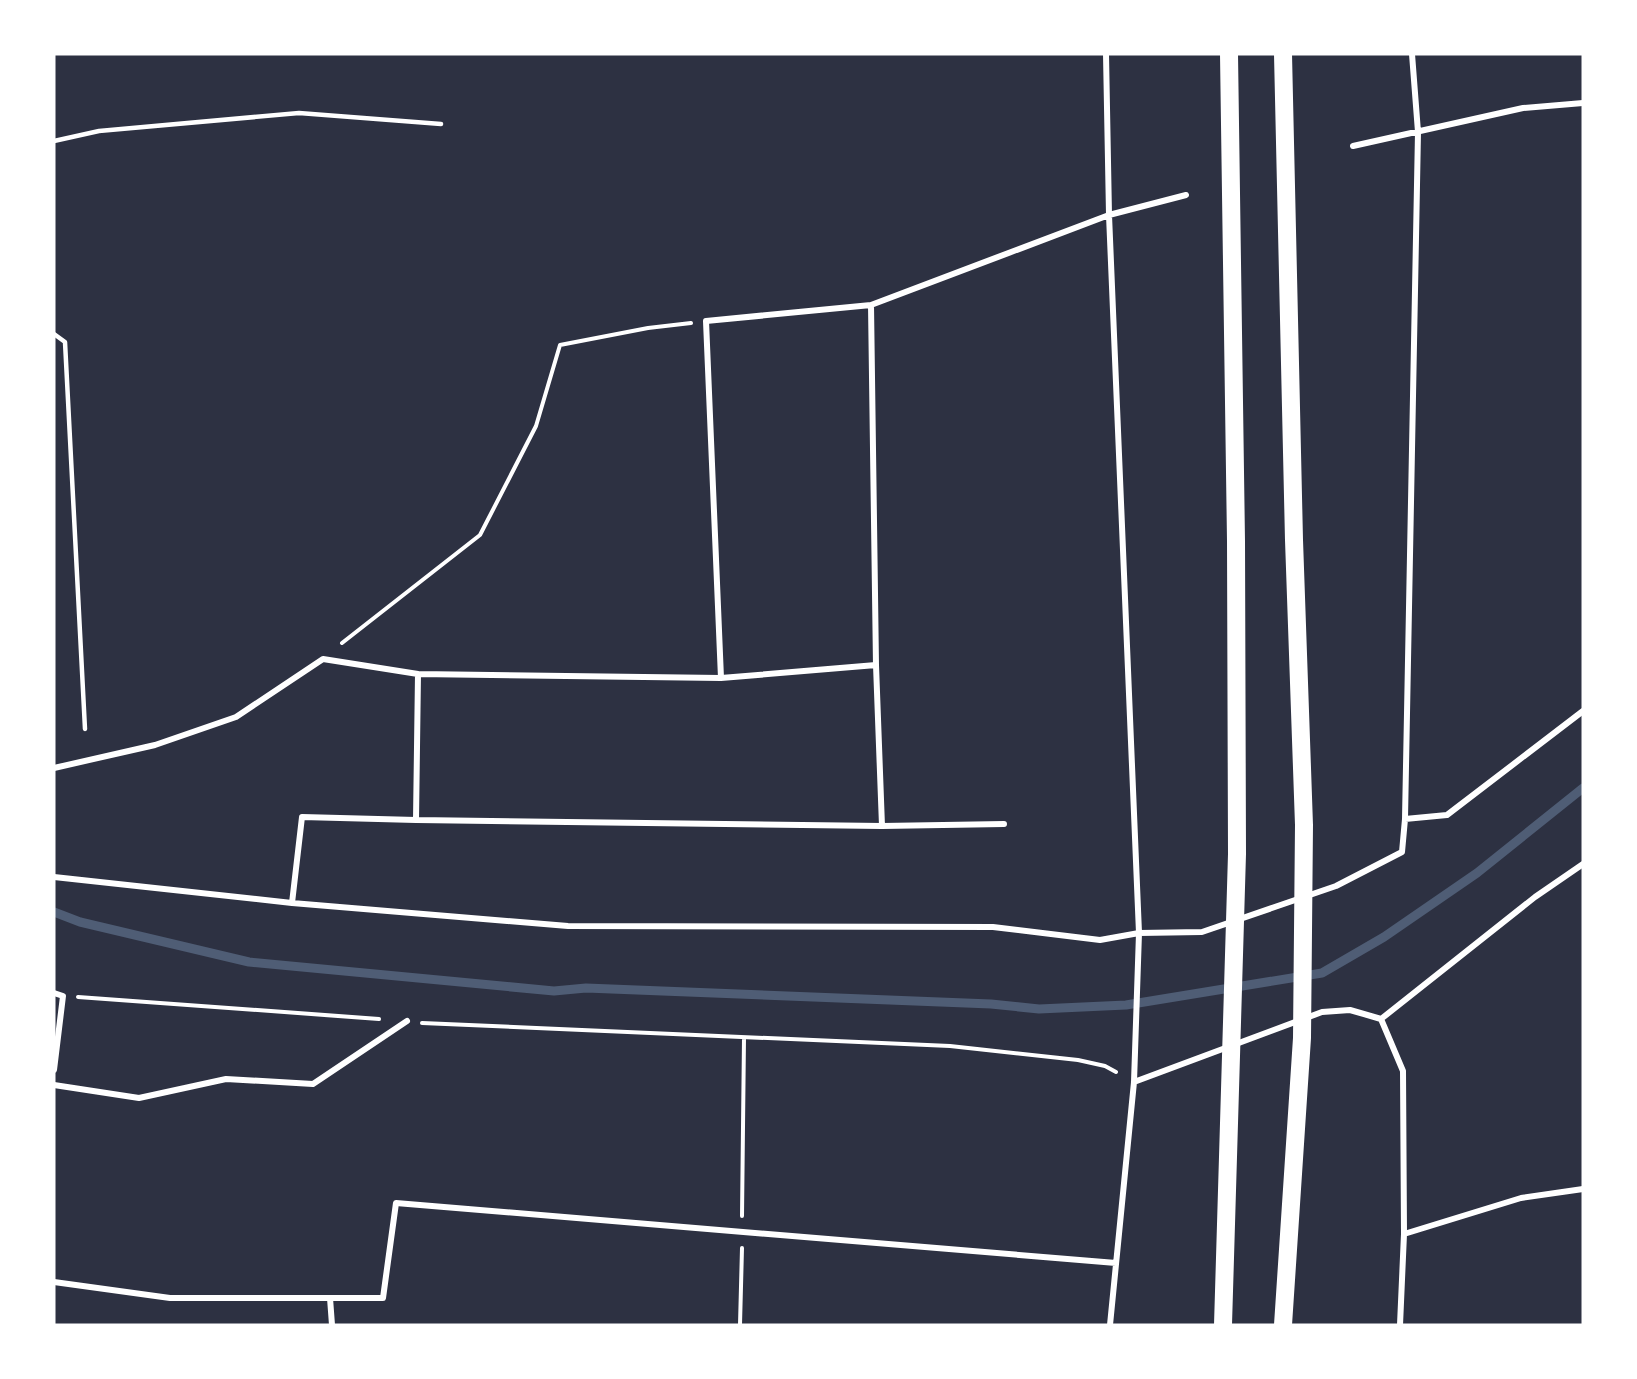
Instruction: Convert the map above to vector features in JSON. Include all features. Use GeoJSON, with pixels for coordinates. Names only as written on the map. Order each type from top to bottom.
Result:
{"type":"FeatureCollection","features":[{"type":"Feature","properties":{"kind":"highway"},"geometry":{"type":"LineString","coordinates":[[1223,1325],[1237,854],[1236,553],[1229,54]]}},
{"type":"Feature","properties":{"kind":"highway"},"geometry":{"type":"LineString","coordinates":[[1283,54],[1294,540],[1304,825],[1302,1038],[1283,1325]]}},
{"type":"Feature","properties":{"kind":"street"},"geometry":{"type":"LineString","coordinates":[[1106,54],[1109,215],[1139,933],[1134,1082],[1110,1325]]}},
{"type":"Feature","properties":{"kind":"street"},"geometry":{"type":"LineString","coordinates":[[54,877],[292,903],[568,926],[993,927],[1100,940],[1139,933],[1202,932],[1336,886],[1402,852],[1405,819],[1418,132],[1412,54]]}},
{"type":"Feature","properties":{"kind":"street"},"geometry":{"type":"LineString","coordinates":[[1353,146],[1523,108],[1583,103]]}},
{"type":"Feature","properties":{"kind":"street"},"geometry":{"type":"LineString","coordinates":[[722,678],[706,321],[871,305],[1109,215],[1186,195]]}},
{"type":"Feature","properties":{"kind":"street"},"geometry":{"type":"LineString","coordinates":[[871,305],[876,665],[882,826]]}},
{"type":"Feature","properties":{"kind":"street"},"geometry":{"type":"LineString","coordinates":[[54,768],[154,745],[236,717],[323,659],[418,674],[722,678],[876,665]]}},
{"type":"Feature","properties":{"kind":"street"},"geometry":{"type":"LineString","coordinates":[[416,820],[418,674]]}},
{"type":"Feature","properties":{"kind":"street"},"geometry":{"type":"LineString","coordinates":[[1405,819],[1447,815],[1583,711]]}},
{"type":"Feature","properties":{"kind":"street"},"geometry":{"type":"LineString","coordinates":[[292,903],[302,817],[882,826],[1004,824]]}},
{"type":"Feature","properties":{"kind":"street"},"geometry":{"type":"LineString","coordinates":[[1381,1019],[1535,897],[1583,864]]}},
{"type":"Feature","properties":{"kind":"street"},"geometry":{"type":"LineString","coordinates":[[54,993],[63,996],[54,1070]]}},
{"type":"Feature","properties":{"kind":"street"},"geometry":{"type":"LineString","coordinates":[[1134,1082],[1322,1012],[1350,1010],[1381,1019]]}},
{"type":"Feature","properties":{"kind":"street"},"geometry":{"type":"LineString","coordinates":[[1381,1019],[1403,1071],[1404,1234],[1400,1325]]}},
{"type":"Feature","properties":{"kind":"street"},"geometry":{"type":"LineString","coordinates":[[54,1085],[139,1098],[226,1079],[313,1084],[407,1021]]}},
{"type":"Feature","properties":{"kind":"street"},"geometry":{"type":"LineString","coordinates":[[1404,1234],[1521,1198],[1583,1189]]}},
{"type":"Feature","properties":{"kind":"street"},"geometry":{"type":"LineString","coordinates":[[54,1282],[170,1298],[383,1298],[396,1203],[1116,1263]]}},
{"type":"Feature","properties":{"kind":"street"},"geometry":{"type":"LineString","coordinates":[[330,1298],[332,1325]]}},
{"type":"Feature","properties":{"kind":"lane"},"geometry":{"type":"LineString","coordinates":[[54,141],[99,131],[299,113],[441,124]]}},
{"type":"Feature","properties":{"kind":"lane"},"geometry":{"type":"LineString","coordinates":[[54,334],[65,342],[85,729]]}},
{"type":"Feature","properties":{"kind":"path"},"geometry":{"type":"LineString","coordinates":[[323,659],[480,535],[536,426],[560,345],[648,328],[706,321]]}},
{"type":"Feature","properties":{"kind":"path"},"geometry":{"type":"LineString","coordinates":[[63,996],[447,1025],[950,1046],[1105,1066],[1134,1082]]}},
{"type":"Feature","properties":{"kind":"path"},"geometry":{"type":"LineString","coordinates":[[740,1325],[744,1037]]}},
{"type":"Feature","properties":{"kind":"waterway"},"geometry":{"type":"LineString","coordinates":[[54,912],[80,922],[249,962],[554,991],[586,988],[991,1004],[1039,1009],[1126,1005],[1322,973],[1384,937],[1477,873],[1583,788]]}}]}
